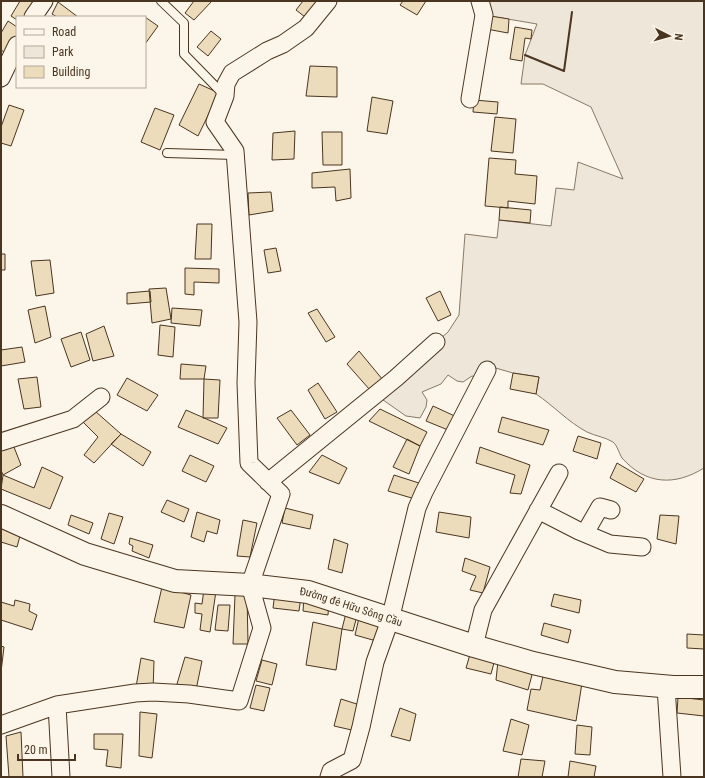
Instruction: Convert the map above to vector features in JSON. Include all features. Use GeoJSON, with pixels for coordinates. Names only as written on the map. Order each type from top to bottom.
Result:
{"type":"FeatureCollection","features":[{"type":"Feature","properties":{"kind":"main road","name":"Đường đê Hữu Sông Cầu"},"geometry":{"type":"LineString","coordinates":[[1,516],[85,554],[175,581],[250,585],[308,592],[390,620],[533,663],[615,682],[666,687],[704,687]]}},
{"type":"Feature","properties":{"kind":"street"},"geometry":{"type":"LineString","coordinates":[[34,16],[44,1]]}},
{"type":"Feature","properties":{"kind":"street"},"geometry":{"type":"LineString","coordinates":[[1,725],[57,705],[114,695],[153,692],[189,694],[239,701],[262,628],[250,585],[281,494],[249,463],[246,383],[248,322],[235,151],[214,122],[225,96],[226,84],[232,73],[267,51],[283,44],[306,28],[328,1]]}},
{"type":"Feature","properties":{"kind":"street"},"geometry":{"type":"LineString","coordinates":[[470,99],[484,15],[480,1]]}},
{"type":"Feature","properties":{"kind":"street"},"geometry":{"type":"LineString","coordinates":[[1,78],[16,46]]}},
{"type":"Feature","properties":{"kind":"street"},"geometry":{"type":"LineString","coordinates":[[268,482],[396,378],[436,342]]}},
{"type":"Feature","properties":{"kind":"street"},"geometry":{"type":"LineString","coordinates":[[329,777],[331,771],[352,760],[361,727],[375,662],[390,620],[417,508],[487,370]]}},
{"type":"Feature","properties":{"kind":"street"},"geometry":{"type":"LineString","coordinates":[[1,442],[77,417],[101,397]]}},
{"type":"Feature","properties":{"kind":"street"},"geometry":{"type":"LineString","coordinates":[[474,646],[483,610],[558,473]]}},
{"type":"Feature","properties":{"kind":"street"},"geometry":{"type":"LineString","coordinates":[[585,533],[600,507],[611,510]]}},
{"type":"Feature","properties":{"kind":"street"},"geometry":{"type":"LineString","coordinates":[[538,510],[610,544],[642,547]]}},
{"type":"Feature","properties":{"kind":"street"},"geometry":{"type":"LineString","coordinates":[[666,687],[672,777]]}},
{"type":"Feature","properties":{"kind":"street"},"geometry":{"type":"LineString","coordinates":[[57,705],[61,777]]}},
{"type":"Feature","properties":{"kind":"lane"},"geometry":{"type":"LineString","coordinates":[[161,1],[184,23],[184,54],[225,96]]}},
{"type":"Feature","properties":{"kind":"lane"},"geometry":{"type":"LineString","coordinates":[[167,153],[235,155]]}},
{"type":"Feature","properties":{"kind":"green space"},"geometry":{"type":"Polygon","coordinates":[[[480,1],[704,1],[704,468],[693,474],[672,480],[661,480],[651,478],[631,467],[622,458],[613,442],[580,428],[536,394],[539,377],[513,373],[485,365],[482,378],[472,376],[463,382],[457,381],[448,375],[441,384],[422,392],[427,400],[426,407],[420,418],[406,416],[376,395],[448,332],[459,315],[465,234],[497,238],[499,220],[551,226],[556,188],[574,190],[578,162],[623,179],[591,107],[543,84],[521,84],[525,55],[537,24],[484,15],[480,1]]]}},
{"type":"Feature","properties":{"kind":"building"},"geometry":{"type":"Polygon","coordinates":[[[20,1],[38,1],[29,16],[16,16],[16,19],[11,16],[20,1]]]}},
{"type":"Feature","properties":{"kind":"building"},"geometry":{"type":"Polygon","coordinates":[[[194,1],[212,1],[194,20],[185,13],[194,1]]]}},
{"type":"Feature","properties":{"kind":"building"},"geometry":{"type":"Polygon","coordinates":[[[303,1],[326,1],[309,20],[296,10],[303,1]]]}},
{"type":"Feature","properties":{"kind":"building"},"geometry":{"type":"Polygon","coordinates":[[[403,1],[426,1],[417,15],[400,5],[403,1]]]}},
{"type":"Feature","properties":{"kind":"building"},"geometry":{"type":"Polygon","coordinates":[[[58,2],[77,16],[55,16],[52,14],[58,2]]]}},
{"type":"Feature","properties":{"kind":"building"},"geometry":{"type":"Polygon","coordinates":[[[484,15],[509,19],[508,33],[481,28],[484,15]]]}},
{"type":"Feature","properties":{"kind":"building"},"geometry":{"type":"Polygon","coordinates":[[[146,18],[158,26],[146,43],[146,18]]]}},
{"type":"Feature","properties":{"kind":"building"},"geometry":{"type":"Polygon","coordinates":[[[8,21],[16,26],[16,37],[7,54],[1,50],[1,33],[8,21]]]}},
{"type":"Feature","properties":{"kind":"building"},"geometry":{"type":"Polygon","coordinates":[[[515,27],[532,30],[531,39],[525,38],[522,61],[510,59],[515,27]]]}},
{"type":"Feature","properties":{"kind":"building"},"geometry":{"type":"Polygon","coordinates":[[[211,31],[221,39],[208,56],[197,47],[211,31]]]}},
{"type":"Feature","properties":{"kind":"building"},"geometry":{"type":"Polygon","coordinates":[[[310,66],[337,67],[337,97],[306,96],[310,66]]]}},
{"type":"Feature","properties":{"kind":"building"},"geometry":{"type":"Polygon","coordinates":[[[199,84],[219,93],[198,136],[179,125],[199,84]]]}},
{"type":"Feature","properties":{"kind":"building"},"geometry":{"type":"Polygon","coordinates":[[[372,97],[393,101],[387,134],[367,131],[372,97]]]}},
{"type":"Feature","properties":{"kind":"building"},"geometry":{"type":"Polygon","coordinates":[[[474,100],[498,102],[497,114],[473,112],[474,100]]]}},
{"type":"Feature","properties":{"kind":"building"},"geometry":{"type":"Polygon","coordinates":[[[9,105],[24,110],[11,146],[1,143],[1,127],[9,105]]]}},
{"type":"Feature","properties":{"kind":"building"},"geometry":{"type":"Polygon","coordinates":[[[155,108],[174,115],[160,150],[141,142],[155,108]]]}},
{"type":"Feature","properties":{"kind":"building"},"geometry":{"type":"Polygon","coordinates":[[[495,117],[516,119],[513,153],[491,151],[495,117]]]}},
{"type":"Feature","properties":{"kind":"building"},"geometry":{"type":"Polygon","coordinates":[[[295,131],[294,159],[272,160],[273,133],[295,131]]]}},
{"type":"Feature","properties":{"kind":"building"},"geometry":{"type":"Polygon","coordinates":[[[322,132],[342,132],[342,165],[323,165],[322,132]]]}},
{"type":"Feature","properties":{"kind":"building"},"geometry":{"type":"Polygon","coordinates":[[[489,158],[516,160],[515,174],[537,176],[535,204],[508,201],[508,208],[485,206],[489,158]]]}},
{"type":"Feature","properties":{"kind":"building"},"geometry":{"type":"Polygon","coordinates":[[[350,169],[351,198],[336,201],[335,187],[312,188],[312,173],[350,169]]]}},
{"type":"Feature","properties":{"kind":"building"},"geometry":{"type":"Polygon","coordinates":[[[271,192],[273,211],[249,215],[248,193],[271,192]]]}},
{"type":"Feature","properties":{"kind":"building"},"geometry":{"type":"Polygon","coordinates":[[[500,207],[531,210],[530,223],[499,220],[500,207]]]}},
{"type":"Feature","properties":{"kind":"building"},"geometry":{"type":"Polygon","coordinates":[[[197,224],[212,224],[211,259],[195,259],[197,224]]]}},
{"type":"Feature","properties":{"kind":"building"},"geometry":{"type":"Polygon","coordinates":[[[276,248],[281,271],[268,273],[264,250],[276,248]]]}},
{"type":"Feature","properties":{"kind":"building"},"geometry":{"type":"Polygon","coordinates":[[[1,254],[5,254],[5,270],[1,270],[1,254]]]}},
{"type":"Feature","properties":{"kind":"building"},"geometry":{"type":"Polygon","coordinates":[[[50,260],[54,293],[36,296],[31,261],[50,260]]]}},
{"type":"Feature","properties":{"kind":"building"},"geometry":{"type":"Polygon","coordinates":[[[185,268],[219,269],[219,283],[194,282],[194,295],[185,294],[185,268]]]}},
{"type":"Feature","properties":{"kind":"building"},"geometry":{"type":"Polygon","coordinates":[[[166,288],[171,319],[152,323],[149,289],[166,288]]]}},
{"type":"Feature","properties":{"kind":"building"},"geometry":{"type":"Polygon","coordinates":[[[150,291],[151,302],[127,304],[127,293],[150,291]]]}},
{"type":"Feature","properties":{"kind":"building"},"geometry":{"type":"Polygon","coordinates":[[[440,291],[451,315],[438,321],[426,298],[440,291]]]}},
{"type":"Feature","properties":{"kind":"building"},"geometry":{"type":"Polygon","coordinates":[[[45,306],[51,337],[35,343],[28,310],[45,306]]]}},
{"type":"Feature","properties":{"kind":"building"},"geometry":{"type":"Polygon","coordinates":[[[172,308],[202,310],[200,326],[171,323],[172,308]]]}},
{"type":"Feature","properties":{"kind":"building"},"geometry":{"type":"Polygon","coordinates":[[[317,309],[335,337],[326,342],[308,313],[317,309]]]}},
{"type":"Feature","properties":{"kind":"building"},"geometry":{"type":"Polygon","coordinates":[[[160,325],[175,327],[173,357],[158,355],[160,325]]]}},
{"type":"Feature","properties":{"kind":"building"},"geometry":{"type":"Polygon","coordinates":[[[104,326],[114,356],[93,361],[86,334],[104,326]]]}},
{"type":"Feature","properties":{"kind":"building"},"geometry":{"type":"Polygon","coordinates":[[[81,332],[90,360],[71,367],[61,339],[81,332]]]}},
{"type":"Feature","properties":{"kind":"building"},"geometry":{"type":"Polygon","coordinates":[[[22,347],[25,362],[1,366],[1,350],[22,347]]]}},
{"type":"Feature","properties":{"kind":"building"},"geometry":{"type":"Polygon","coordinates":[[[359,351],[383,380],[370,390],[347,364],[359,351]]]}},
{"type":"Feature","properties":{"kind":"building"},"geometry":{"type":"Polygon","coordinates":[[[181,364],[206,366],[204,379],[180,379],[181,364]]]}},
{"type":"Feature","properties":{"kind":"building"},"geometry":{"type":"Polygon","coordinates":[[[513,373],[539,377],[536,394],[510,389],[513,373]]]}},
{"type":"Feature","properties":{"kind":"building"},"geometry":{"type":"Polygon","coordinates":[[[37,377],[41,407],[24,409],[18,379],[37,377]]]}},
{"type":"Feature","properties":{"kind":"building"},"geometry":{"type":"Polygon","coordinates":[[[127,378],[158,395],[147,411],[117,395],[127,378]]]}},
{"type":"Feature","properties":{"kind":"building"},"geometry":{"type":"Polygon","coordinates":[[[204,379],[220,380],[218,418],[203,418],[204,379]]]}},
{"type":"Feature","properties":{"kind":"building"},"geometry":{"type":"Polygon","coordinates":[[[318,383],[337,412],[325,419],[308,390],[318,383]]]}},
{"type":"Feature","properties":{"kind":"building"},"geometry":{"type":"Polygon","coordinates":[[[433,406],[459,418],[453,432],[426,421],[433,406]]]}},
{"type":"Feature","properties":{"kind":"building"},"geometry":{"type":"Polygon","coordinates":[[[380,409],[427,432],[420,446],[369,421],[380,409]]]}},
{"type":"Feature","properties":{"kind":"building"},"geometry":{"type":"Polygon","coordinates":[[[186,410],[227,428],[218,444],[178,427],[186,410]]]}},
{"type":"Feature","properties":{"kind":"building"},"geometry":{"type":"Polygon","coordinates":[[[291,410],[310,435],[297,445],[277,418],[291,410]]]}},
{"type":"Feature","properties":{"kind":"building"},"geometry":{"type":"Polygon","coordinates":[[[95,411],[121,434],[94,463],[84,455],[98,437],[83,422],[95,411]]]}},
{"type":"Feature","properties":{"kind":"building"},"geometry":{"type":"Polygon","coordinates":[[[502,417],[549,430],[543,445],[498,432],[502,417]]]}},
{"type":"Feature","properties":{"kind":"building"},"geometry":{"type":"Polygon","coordinates":[[[121,434],[151,452],[143,466],[111,444],[121,434]]]}},
{"type":"Feature","properties":{"kind":"building"},"geometry":{"type":"Polygon","coordinates":[[[578,436],[601,443],[597,459],[573,451],[578,436]]]}},
{"type":"Feature","properties":{"kind":"building"},"geometry":{"type":"Polygon","coordinates":[[[407,439],[420,446],[409,474],[393,467],[407,439]]]}},
{"type":"Feature","properties":{"kind":"building"},"geometry":{"type":"Polygon","coordinates":[[[12,442],[21,465],[3,475],[1,470],[1,447],[12,442]]]}},
{"type":"Feature","properties":{"kind":"building"},"geometry":{"type":"Polygon","coordinates":[[[480,447],[530,465],[521,494],[510,493],[515,475],[476,463],[480,447]]]}},
{"type":"Feature","properties":{"kind":"building"},"geometry":{"type":"Polygon","coordinates":[[[190,455],[214,466],[206,482],[182,471],[190,455]]]}},
{"type":"Feature","properties":{"kind":"building"},"geometry":{"type":"Polygon","coordinates":[[[322,455],[347,468],[339,484],[309,472],[322,455]]]}},
{"type":"Feature","properties":{"kind":"building"},"geometry":{"type":"Polygon","coordinates":[[[617,463],[644,479],[636,492],[610,478],[617,463]]]}},
{"type":"Feature","properties":{"kind":"building"},"geometry":{"type":"Polygon","coordinates":[[[42,467],[63,477],[50,509],[1,489],[3,475],[34,488],[42,467]]]}},
{"type":"Feature","properties":{"kind":"building"},"geometry":{"type":"Polygon","coordinates":[[[394,475],[422,484],[415,499],[388,491],[394,475]]]}},
{"type":"Feature","properties":{"kind":"building"},"geometry":{"type":"Polygon","coordinates":[[[167,500],[189,509],[184,522],[161,512],[167,500]]]}},
{"type":"Feature","properties":{"kind":"building"},"geometry":{"type":"Polygon","coordinates":[[[285,508],[313,515],[310,529],[282,523],[285,508]]]}},
{"type":"Feature","properties":{"kind":"building"},"geometry":{"type":"Polygon","coordinates":[[[197,512],[220,520],[217,534],[207,531],[204,542],[191,537],[197,512]]]}},
{"type":"Feature","properties":{"kind":"building"},"geometry":{"type":"Polygon","coordinates":[[[439,512],[471,517],[469,538],[436,532],[439,512]]]}},
{"type":"Feature","properties":{"kind":"building"},"geometry":{"type":"Polygon","coordinates":[[[109,513],[123,517],[114,544],[101,539],[109,513]]]}},
{"type":"Feature","properties":{"kind":"building"},"geometry":{"type":"Polygon","coordinates":[[[71,515],[93,523],[89,534],[68,525],[71,515]]]}},
{"type":"Feature","properties":{"kind":"building"},"geometry":{"type":"Polygon","coordinates":[[[660,515],[679,516],[676,544],[657,539],[660,515]]]}},
{"type":"Feature","properties":{"kind":"building"},"geometry":{"type":"Polygon","coordinates":[[[243,520],[257,523],[250,557],[237,556],[243,520]]]}},
{"type":"Feature","properties":{"kind":"building"},"geometry":{"type":"Polygon","coordinates":[[[1,526],[21,532],[17,547],[1,542],[1,526]]]}},
{"type":"Feature","properties":{"kind":"building"},"geometry":{"type":"Polygon","coordinates":[[[130,538],[153,545],[149,558],[132,551],[133,546],[129,544],[130,538]]]}},
{"type":"Feature","properties":{"kind":"building"},"geometry":{"type":"Polygon","coordinates":[[[334,539],[348,544],[342,573],[328,569],[334,539]]]}},
{"type":"Feature","properties":{"kind":"building"},"geometry":{"type":"Polygon","coordinates":[[[465,558],[490,567],[483,593],[470,590],[476,576],[462,571],[465,558]]]}},
{"type":"Feature","properties":{"kind":"building"},"geometry":{"type":"Polygon","coordinates":[[[162,587],[191,595],[184,628],[154,622],[162,587]]]}},
{"type":"Feature","properties":{"kind":"building"},"geometry":{"type":"Polygon","coordinates":[[[204,589],[216,591],[210,632],[200,630],[202,614],[195,613],[195,603],[202,604],[204,589]]]}},
{"type":"Feature","properties":{"kind":"building"},"geometry":{"type":"Polygon","coordinates":[[[275,592],[301,596],[299,611],[273,608],[275,592]]]}},
{"type":"Feature","properties":{"kind":"building"},"geometry":{"type":"Polygon","coordinates":[[[247,594],[248,644],[233,644],[235,595],[247,594]]]}},
{"type":"Feature","properties":{"kind":"building"},"geometry":{"type":"Polygon","coordinates":[[[554,594],[581,600],[579,613],[551,606],[554,594]]]}},
{"type":"Feature","properties":{"kind":"building"},"geometry":{"type":"Polygon","coordinates":[[[304,597],[329,601],[328,615],[303,611],[304,597]]]}},
{"type":"Feature","properties":{"kind":"building"},"geometry":{"type":"Polygon","coordinates":[[[15,600],[30,604],[29,611],[37,615],[32,630],[1,620],[1,602],[14,606],[15,600]]]}},
{"type":"Feature","properties":{"kind":"building"},"geometry":{"type":"Polygon","coordinates":[[[218,605],[230,605],[228,631],[215,630],[218,605]]]}},
{"type":"Feature","properties":{"kind":"building"},"geometry":{"type":"Polygon","coordinates":[[[347,609],[358,612],[353,631],[342,629],[347,609]]]}},
{"type":"Feature","properties":{"kind":"building"},"geometry":{"type":"Polygon","coordinates":[[[359,618],[385,623],[380,642],[355,635],[359,618]]]}},
{"type":"Feature","properties":{"kind":"building"},"geometry":{"type":"Polygon","coordinates":[[[313,622],[342,629],[336,670],[306,665],[313,622]]]}},
{"type":"Feature","properties":{"kind":"building"},"geometry":{"type":"Polygon","coordinates":[[[544,623],[571,630],[568,643],[541,635],[544,623]]]}},
{"type":"Feature","properties":{"kind":"building"},"geometry":{"type":"Polygon","coordinates":[[[687,634],[704,635],[704,649],[687,648],[687,634]]]}},
{"type":"Feature","properties":{"kind":"building"},"geometry":{"type":"Polygon","coordinates":[[[1,646],[4,647],[1,672],[1,646]]]}},
{"type":"Feature","properties":{"kind":"building"},"geometry":{"type":"Polygon","coordinates":[[[471,651],[495,659],[491,674],[466,668],[471,651]]]}},
{"type":"Feature","properties":{"kind":"building"},"geometry":{"type":"Polygon","coordinates":[[[185,657],[202,661],[196,690],[177,684],[185,657]]]}},
{"type":"Feature","properties":{"kind":"building"},"geometry":{"type":"Polygon","coordinates":[[[141,658],[154,661],[153,692],[135,693],[141,658]]]}},
{"type":"Feature","properties":{"kind":"building"},"geometry":{"type":"Polygon","coordinates":[[[262,660],[277,664],[272,685],[256,681],[262,660]]]}},
{"type":"Feature","properties":{"kind":"building"},"geometry":{"type":"Polygon","coordinates":[[[498,661],[533,671],[528,690],[496,680],[498,661]]]}},
{"type":"Feature","properties":{"kind":"building"},"geometry":{"type":"Polygon","coordinates":[[[544,672],[582,683],[576,721],[527,710],[531,689],[540,690],[544,672]]]}},
{"type":"Feature","properties":{"kind":"building"},"geometry":{"type":"Polygon","coordinates":[[[256,685],[270,688],[264,711],[250,708],[256,685]]]}},
{"type":"Feature","properties":{"kind":"building"},"geometry":{"type":"Polygon","coordinates":[[[678,697],[704,700],[704,716],[677,713],[678,697]]]}},
{"type":"Feature","properties":{"kind":"building"},"geometry":{"type":"Polygon","coordinates":[[[341,699],[363,706],[356,731],[334,726],[341,699]]]}},
{"type":"Feature","properties":{"kind":"building"},"geometry":{"type":"Polygon","coordinates":[[[400,708],[416,714],[410,741],[391,736],[400,708]]]}},
{"type":"Feature","properties":{"kind":"building"},"geometry":{"type":"Polygon","coordinates":[[[140,712],[157,714],[152,758],[139,756],[140,712]]]}},
{"type":"Feature","properties":{"kind":"building"},"geometry":{"type":"Polygon","coordinates":[[[511,719],[529,725],[522,755],[503,751],[511,719]]]}},
{"type":"Feature","properties":{"kind":"building"},"geometry":{"type":"Polygon","coordinates":[[[577,725],[592,727],[590,755],[575,754],[577,725]]]}},
{"type":"Feature","properties":{"kind":"building"},"geometry":{"type":"Polygon","coordinates":[[[21,732],[23,777],[9,777],[6,736],[21,732]]]}},
{"type":"Feature","properties":{"kind":"building"},"geometry":{"type":"Polygon","coordinates":[[[94,734],[123,734],[121,768],[106,766],[108,750],[94,749],[94,734]]]}},
{"type":"Feature","properties":{"kind":"building"},"geometry":{"type":"Polygon","coordinates":[[[521,759],[545,761],[542,777],[518,777],[521,759]]]}},
{"type":"Feature","properties":{"kind":"building"},"geometry":{"type":"Polygon","coordinates":[[[570,761],[596,766],[594,777],[568,777],[570,761]]]}},
{"type":"Feature","properties":{"kind":"wall"},"geometry":{"type":"LineString","coordinates":[[525,55],[564,71],[572,12]]}}]}
